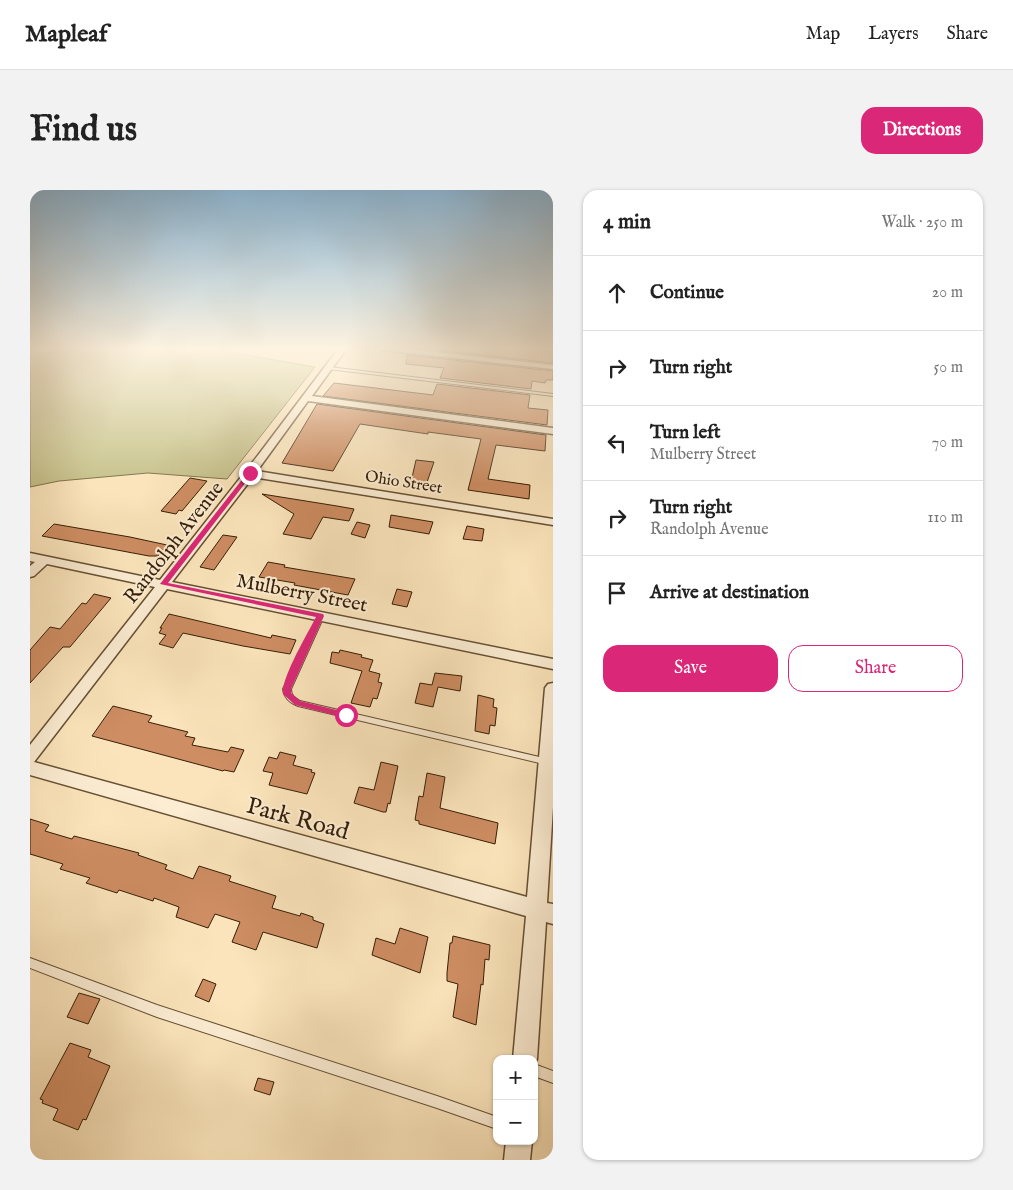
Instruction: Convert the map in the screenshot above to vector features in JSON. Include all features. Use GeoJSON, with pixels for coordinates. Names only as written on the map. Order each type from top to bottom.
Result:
{"type":"FeatureCollection","features":[{"type":"Feature","properties":{"kind":"street","name":"Randolph Avenue"},"geometry":{"type":"LineString","coordinates":[[30,758],[310,393]]}},
{"type":"Feature","properties":{"kind":"street"},"geometry":{"type":"LineString","coordinates":[[307,398],[553,431]]}},
{"type":"Feature","properties":{"kind":"street","name":"Ohio Street"},"geometry":{"type":"LineString","coordinates":[[250,473],[553,522]]}},
{"type":"Feature","properties":{"kind":"street"},"geometry":{"type":"LineString","coordinates":[[30,573],[37,558]]}},
{"type":"Feature","properties":{"kind":"street","name":"Mulberry Street"},"geometry":{"type":"LineString","coordinates":[[37,558],[553,664]]}},
{"type":"Feature","properties":{"kind":"street"},"geometry":{"type":"LineString","coordinates":[[526,1055],[545,912],[548,762],[553,688]]}},
{"type":"Feature","properties":{"kind":"street","name":"Park Road"},"geometry":{"type":"LineString","coordinates":[[30,768],[545,912]]}},
{"type":"Feature","properties":{"kind":"street"},"geometry":{"type":"LineString","coordinates":[[517,1160],[519,1145]]}},
{"type":"Feature","properties":{"kind":"lane"},"geometry":{"type":"LineString","coordinates":[[539,393],[553,395]]}},
{"type":"Feature","properties":{"kind":"lane"},"geometry":{"type":"LineString","coordinates":[[321,616],[287,689],[287,694],[291,700],[346,715],[548,762]]}},
{"type":"Feature","properties":{"kind":"lane"},"geometry":{"type":"LineString","coordinates":[[30,963],[158,1011],[493,1122]]}},
{"type":"Feature","properties":{"kind":"lane"},"geometry":{"type":"LineString","coordinates":[[538,1071],[553,1077]]}},
{"type":"Feature","properties":{"kind":"shaded area"},"geometry":{"type":"Polygon","coordinates":[[[30,393],[294,393],[227,479],[148,473],[59,481],[30,487],[30,393]]]}},
{"type":"Feature","properties":{"kind":"building"},"geometry":{"type":"Polygon","coordinates":[[[325,393],[419,393],[433,395],[434,393],[515,393],[530,395],[528,408],[548,410],[547,425],[323,396],[325,393]]]}},
{"type":"Feature","properties":{"kind":"building"},"geometry":{"type":"Polygon","coordinates":[[[317,404],[546,435],[545,451],[496,445],[488,479],[530,485],[529,499],[468,490],[481,439],[428,432],[428,434],[360,424],[333,471],[282,463],[317,404]]]}},
{"type":"Feature","properties":{"kind":"building"},"geometry":{"type":"Polygon","coordinates":[[[416,460],[434,462],[426,485],[411,482],[416,460]]]}},
{"type":"Feature","properties":{"kind":"building"},"geometry":{"type":"Polygon","coordinates":[[[190,478],[207,481],[182,511],[179,510],[176,514],[161,511],[190,478]]]}},
{"type":"Feature","properties":{"kind":"building"},"geometry":{"type":"Polygon","coordinates":[[[262,494],[354,509],[349,521],[323,517],[311,539],[283,534],[294,514],[262,494]]]}},
{"type":"Feature","properties":{"kind":"building"},"geometry":{"type":"Polygon","coordinates":[[[391,515],[433,522],[429,534],[389,527],[391,515]]]}},
{"type":"Feature","properties":{"kind":"building"},"geometry":{"type":"Polygon","coordinates":[[[357,522],[370,525],[365,538],[351,534],[357,522]]]}},
{"type":"Feature","properties":{"kind":"building"},"geometry":{"type":"Polygon","coordinates":[[[54,524],[167,545],[158,556],[149,556],[42,536],[54,524]]]}},
{"type":"Feature","properties":{"kind":"building"},"geometry":{"type":"Polygon","coordinates":[[[467,526],[484,529],[482,541],[463,539],[467,526]]]}},
{"type":"Feature","properties":{"kind":"building"},"geometry":{"type":"Polygon","coordinates":[[[223,535],[237,537],[214,570],[200,567],[223,535]]]}},
{"type":"Feature","properties":{"kind":"building"},"geometry":{"type":"Polygon","coordinates":[[[268,562],[285,565],[284,567],[355,579],[348,595],[294,585],[295,583],[259,577],[268,562]]]}},
{"type":"Feature","properties":{"kind":"building"},"geometry":{"type":"Polygon","coordinates":[[[397,589],[412,592],[407,607],[392,604],[397,589]]]}},
{"type":"Feature","properties":{"kind":"building"},"geometry":{"type":"Polygon","coordinates":[[[94,594],[111,598],[70,647],[63,647],[30,683],[30,650],[50,627],[60,629],[82,603],[86,604],[94,594]]]}},
{"type":"Feature","properties":{"kind":"building"},"geometry":{"type":"Polygon","coordinates":[[[169,614],[271,638],[272,635],[296,640],[290,654],[183,633],[173,648],[159,644],[166,635],[159,633],[162,628],[160,628],[169,614]]]}},
{"type":"Feature","properties":{"kind":"building"},"geometry":{"type":"Polygon","coordinates":[[[340,650],[362,655],[361,657],[373,660],[369,671],[380,674],[378,682],[382,683],[377,699],[373,698],[370,707],[351,703],[362,671],[330,663],[332,652],[339,653],[340,650]]]}},
{"type":"Feature","properties":{"kind":"building"},"geometry":{"type":"Polygon","coordinates":[[[435,673],[462,676],[460,691],[438,687],[433,707],[415,703],[420,683],[432,685],[435,673]]]}},
{"type":"Feature","properties":{"kind":"building"},"geometry":{"type":"Polygon","coordinates":[[[478,695],[494,699],[493,707],[497,708],[495,726],[490,725],[489,734],[475,731],[478,695]]]}},
{"type":"Feature","properties":{"kind":"building"},"geometry":{"type":"Polygon","coordinates":[[[113,706],[152,716],[148,722],[188,732],[185,736],[195,738],[192,745],[228,752],[231,747],[244,750],[234,772],[223,771],[92,736],[113,706]]]}},
{"type":"Feature","properties":{"kind":"building"},"geometry":{"type":"Polygon","coordinates":[[[280,752],[296,756],[293,765],[312,770],[311,772],[315,773],[307,794],[269,785],[273,773],[263,771],[269,757],[277,759],[280,752]]]}},
{"type":"Feature","properties":{"kind":"building"},"geometry":{"type":"Polygon","coordinates":[[[381,762],[398,766],[390,804],[388,803],[386,812],[354,803],[359,787],[374,790],[381,762]]]}},
{"type":"Feature","properties":{"kind":"building"},"geometry":{"type":"Polygon","coordinates":[[[427,773],[445,777],[440,808],[498,823],[495,844],[419,824],[419,821],[415,820],[419,796],[423,797],[427,773]]]}},
{"type":"Feature","properties":{"kind":"building"},"geometry":{"type":"Polygon","coordinates":[[[30,819],[49,825],[45,831],[72,839],[74,836],[139,853],[138,855],[167,865],[165,869],[193,879],[199,866],[231,876],[229,881],[276,896],[272,908],[300,916],[301,913],[313,917],[313,920],[324,924],[317,948],[263,932],[256,950],[232,942],[240,922],[215,914],[208,928],[176,917],[179,907],[154,898],[153,901],[119,890],[117,893],[86,883],[90,878],[60,869],[63,864],[30,854],[30,819]]]}},
{"type":"Feature","properties":{"kind":"building"},"geometry":{"type":"Polygon","coordinates":[[[400,928],[428,937],[420,973],[372,955],[376,938],[395,944],[400,928]]]}},
{"type":"Feature","properties":{"kind":"building"},"geometry":{"type":"Polygon","coordinates":[[[453,936],[490,945],[489,960],[485,959],[483,985],[481,984],[476,1025],[453,1017],[458,984],[447,981],[447,973],[450,943],[452,943],[453,936]]]}},
{"type":"Feature","properties":{"kind":"building"},"geometry":{"type":"Polygon","coordinates":[[[203,979],[216,984],[209,1002],[195,996],[203,979]]]}},
{"type":"Feature","properties":{"kind":"building"},"geometry":{"type":"Polygon","coordinates":[[[79,993],[100,999],[88,1024],[67,1017],[79,993]]]}},
{"type":"Feature","properties":{"kind":"building"},"geometry":{"type":"Polygon","coordinates":[[[70,1043],[91,1050],[88,1057],[110,1066],[86,1120],[83,1119],[78,1130],[53,1120],[58,1109],[42,1103],[43,1100],[40,1099],[70,1043]]]}},
{"type":"Feature","properties":{"kind":"building"},"geometry":{"type":"Polygon","coordinates":[[[258,1078],[274,1082],[270,1095],[254,1090],[258,1078]]]}},
{"type":"Feature","properties":{"kind":"route"},"geometry":{"type":"LineString","coordinates":[[250,473],[163,584],[321,616],[299,659],[287,689],[287,694],[291,700],[298,703],[346,715]]}}]}
